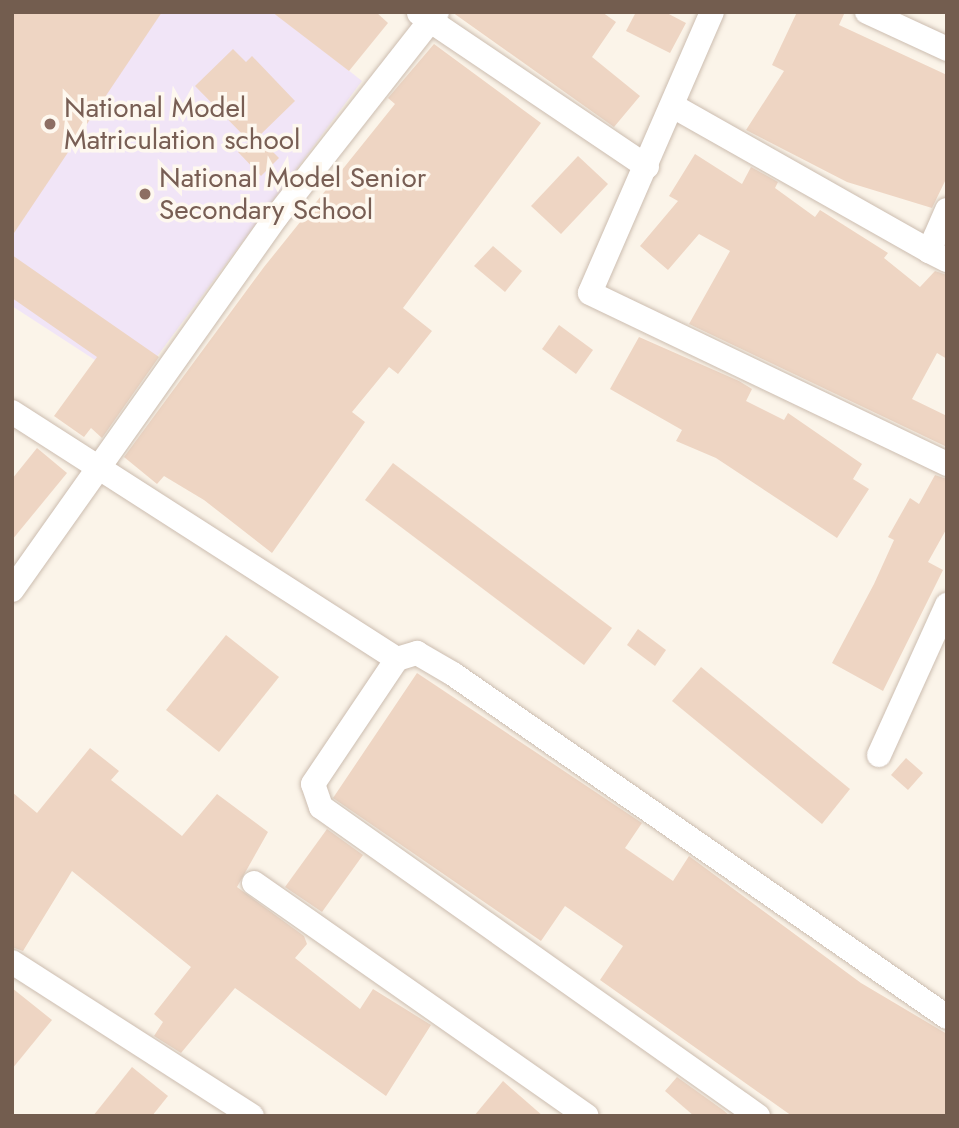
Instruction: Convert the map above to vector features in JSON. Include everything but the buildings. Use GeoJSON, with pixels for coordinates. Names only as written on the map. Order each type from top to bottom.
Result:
{"type":"FeatureCollection","features":[{"type":"Feature","properties":{"kind":"street"},"geometry":{"type":"LineString","coordinates":[[712,12],[648,167],[590,293],[947,464]]}},
{"type":"Feature","properties":{"kind":"street"},"geometry":{"type":"LineString","coordinates":[[867,12],[947,50]]}},
{"type":"Feature","properties":{"kind":"street"},"geometry":{"type":"LineString","coordinates":[[12,590],[277,216],[428,15],[648,167]]}},
{"type":"Feature","properties":{"kind":"street"},"geometry":{"type":"LineString","coordinates":[[673,106],[938,256],[947,210]]}},
{"type":"Feature","properties":{"kind":"street"},"geometry":{"type":"LineString","coordinates":[[12,412],[96,469],[397,659]]}},
{"type":"Feature","properties":{"kind":"street"},"geometry":{"type":"LineString","coordinates":[[879,755],[947,605]]}},
{"type":"Feature","properties":{"kind":"street"},"geometry":{"type":"LineString","coordinates":[[758,1116],[321,807],[313,784],[397,659],[417,653],[453,674],[947,1017]]}},
{"type":"Feature","properties":{"kind":"street"},"geometry":{"type":"LineString","coordinates":[[254,883],[587,1116]]}},
{"type":"Feature","properties":{"kind":"street"},"geometry":{"type":"LineString","coordinates":[[12,962],[252,1116]]}},
{"type":"Feature","properties":{"kind":"shaded area","name":"National Model Senior Secondary School"},"geometry":{"type":"Polygon","coordinates":[[[12,12],[275,12],[362,81],[135,386],[12,306],[12,12]]]}},
{"type":"Feature","properties":{"kind":"place","name":"National Model Matriculation school"},"geometry":{"type":"Point","coordinates":[50,124]}},
{"type":"Feature","properties":{"kind":"place","name":"National Model Senior Secondary School"},"geometry":{"type":"Point","coordinates":[145,194]}}]}
